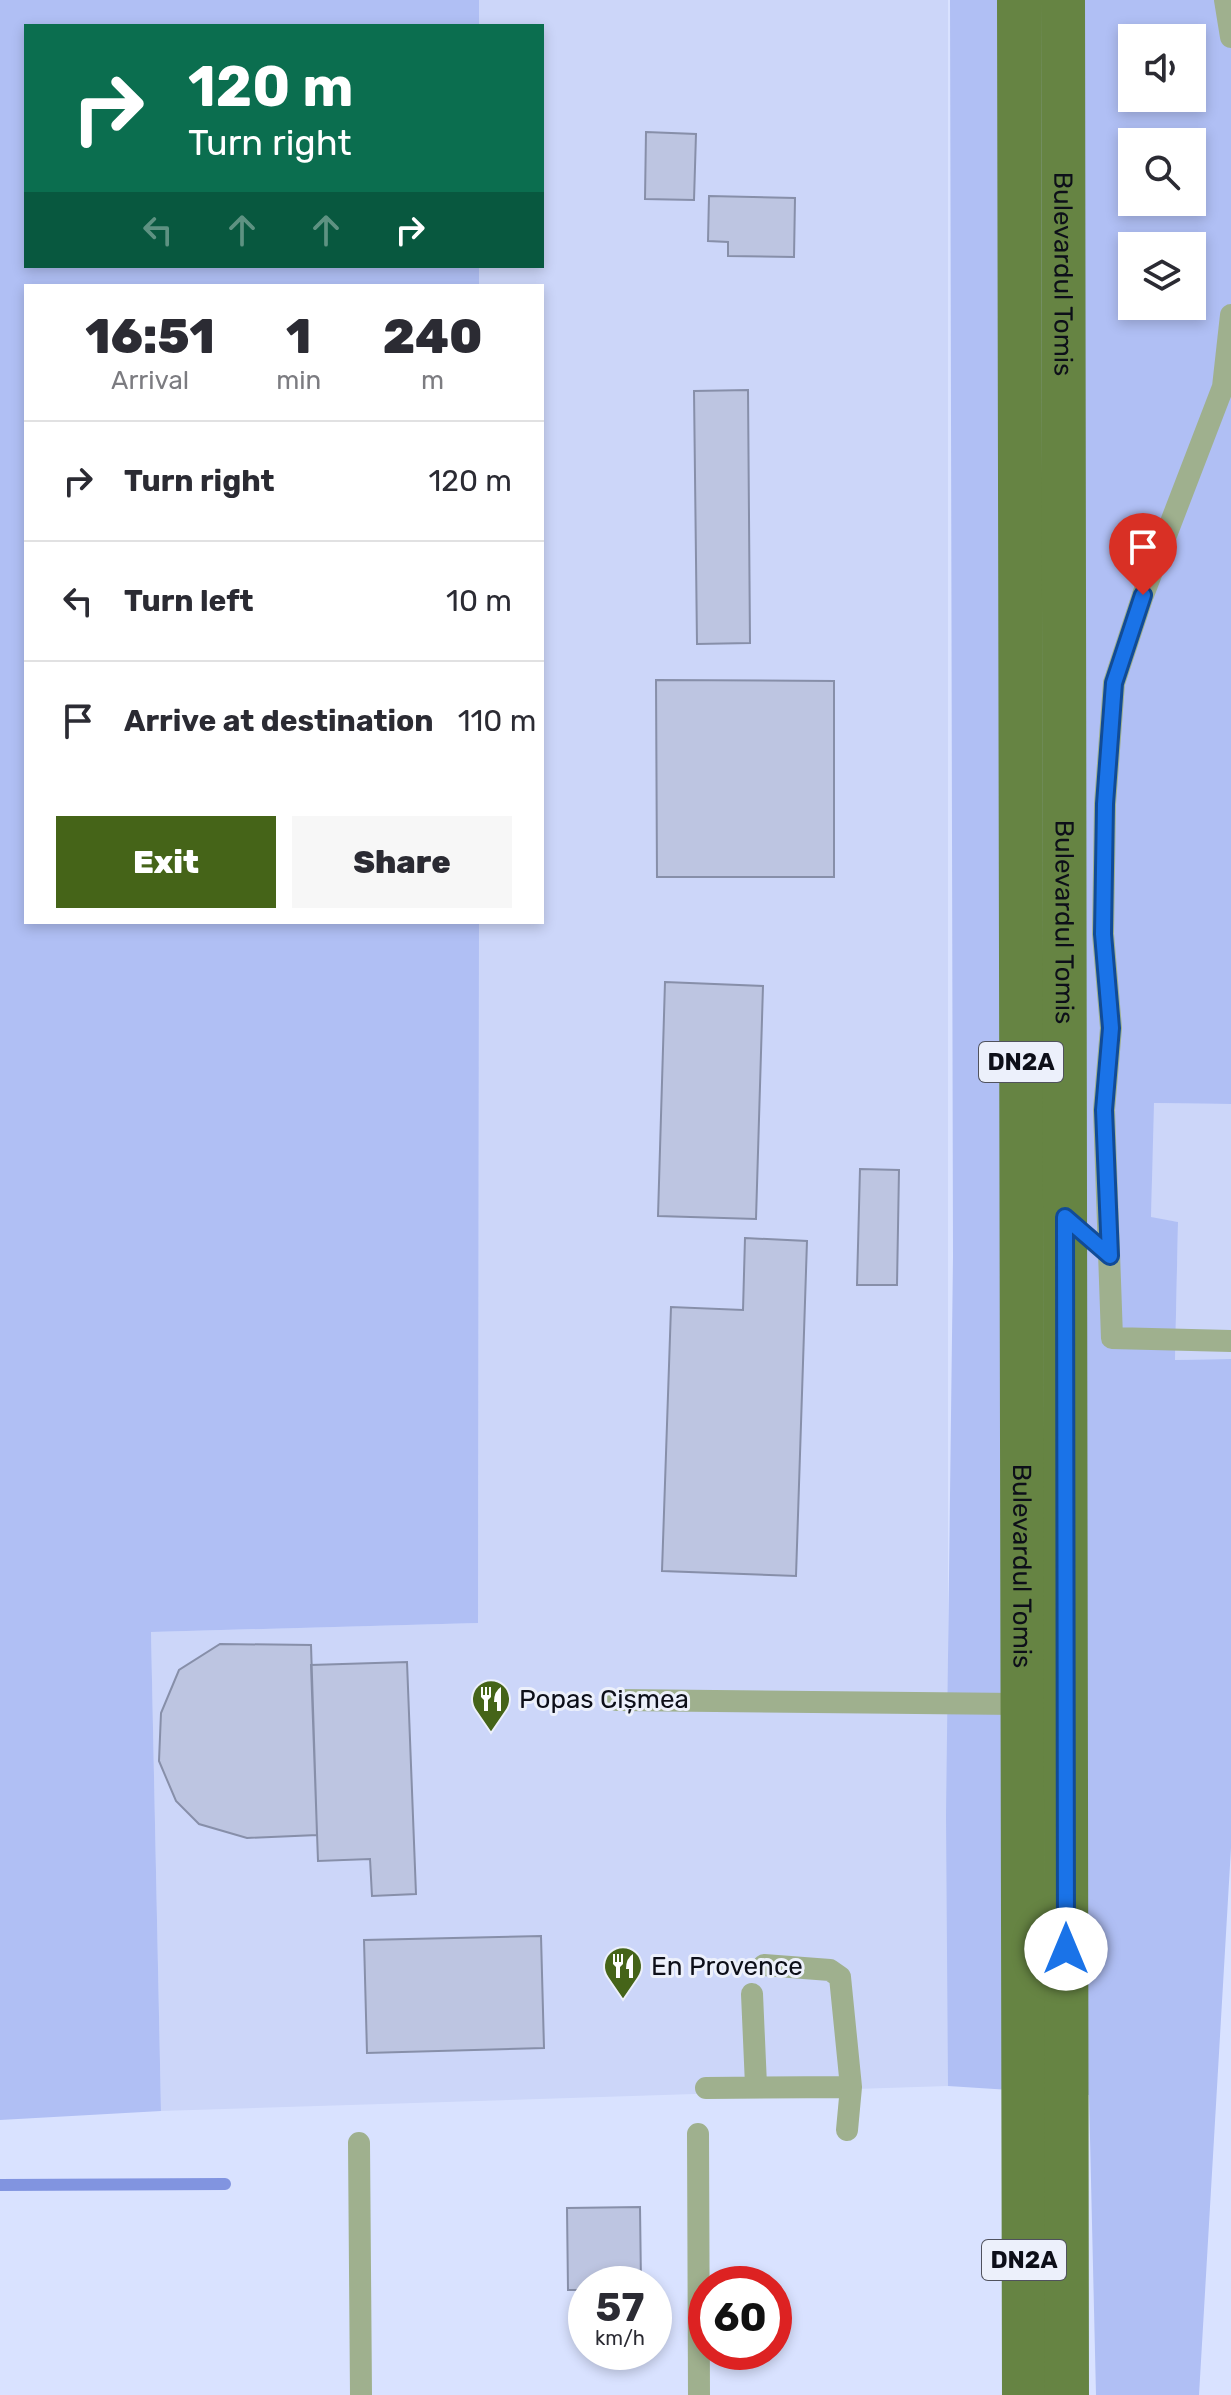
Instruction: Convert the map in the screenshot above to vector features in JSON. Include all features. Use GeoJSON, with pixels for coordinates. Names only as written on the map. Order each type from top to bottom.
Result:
{"type":"FeatureCollection","features":[{"type":"Feature","properties":{"kind":"main road","name":"Bulevardul Tomis"},"geometry":{"type":"LineString","coordinates":[[1019,0],[1024,2395]]}},
{"type":"Feature","properties":{"kind":"main road","name":"Bulevardul Tomis"},"geometry":{"type":"LineString","coordinates":[[1063,0],[1067,2395]]}},
{"type":"Feature","properties":{"kind":"lane"},"geometry":{"type":"LineString","coordinates":[[1225,0],[1231,37]]}},
{"type":"Feature","properties":{"kind":"lane"},"geometry":{"type":"LineString","coordinates":[[1231,315],[1223,387],[1143,595],[1114,683],[1105,804],[1103,934],[1111,1028],[1104,1110],[1112,1338],[1231,1341]]}},
{"type":"Feature","properties":{"kind":"lane"},"geometry":{"type":"LineString","coordinates":[[1065,1217],[1110,1256]]}},
{"type":"Feature","properties":{"kind":"lane"},"geometry":{"type":"LineString","coordinates":[[617,1700],[1023,1704]]}},
{"type":"Feature","properties":{"kind":"lane"},"geometry":{"type":"LineString","coordinates":[[764,1965],[830,1970],[840,1977],[851,2087],[847,2130]]}},
{"type":"Feature","properties":{"kind":"lane"},"geometry":{"type":"LineString","coordinates":[[752,1994],[756,2085]]}},
{"type":"Feature","properties":{"kind":"lane"},"geometry":{"type":"LineString","coordinates":[[706,2088],[756,2085],[851,2087]]}},
{"type":"Feature","properties":{"kind":"lane"},"geometry":{"type":"LineString","coordinates":[[698,2134],[699,2395]]}},
{"type":"Feature","properties":{"kind":"lane"},"geometry":{"type":"LineString","coordinates":[[359,2143],[361,2395]]}},
{"type":"Feature","properties":{"kind":"shaded area"},"geometry":{"type":"Polygon","coordinates":[[[0,0],[479,0],[479,24],[24,24],[24,268],[479,268],[479,284],[24,284],[24,924],[479,924],[478,1623],[151,1632],[161,2111],[0,2120],[0,0]]]}},
{"type":"Feature","properties":{"kind":"shaded area"},"geometry":{"type":"Polygon","coordinates":[[[479,0],[948,0],[948,2086],[161,2111],[151,1632],[478,1623],[479,924],[544,924],[544,284],[479,284],[479,268],[544,268],[544,24],[479,24],[479,0]]]}},
{"type":"Feature","properties":{"kind":"shaded area"},"geometry":{"type":"Polygon","coordinates":[[[950,0],[1231,0],[1231,1104],[1154,1103],[1151,1217],[1178,1222],[1175,1360],[1231,1359],[1231,1848],[1199,2395],[1096,2395],[1089,2095],[948,2086],[946,1816],[953,1257],[950,0]]]}},
{"type":"Feature","properties":{"kind":"shaded area"},"geometry":{"type":"Polygon","coordinates":[[[1153,1103],[1231,1104],[1231,1359],[1175,1360],[1178,1222],[1151,1218],[1153,1103]]]}},
{"type":"Feature","properties":{"kind":"building"},"geometry":{"type":"Polygon","coordinates":[[[646,132],[696,134],[694,200],[645,199],[646,132]]]}},
{"type":"Feature","properties":{"kind":"building"},"geometry":{"type":"Polygon","coordinates":[[[709,196],[795,198],[794,257],[728,256],[728,242],[708,241],[709,196]]]}},
{"type":"Feature","properties":{"kind":"building"},"geometry":{"type":"Polygon","coordinates":[[[748,390],[750,643],[697,644],[694,391],[748,390]]]}},
{"type":"Feature","properties":{"kind":"building"},"geometry":{"type":"Polygon","coordinates":[[[656,680],[834,681],[834,877],[657,877],[656,680]]]}},
{"type":"Feature","properties":{"kind":"building"},"geometry":{"type":"Polygon","coordinates":[[[665,982],[763,986],[756,1219],[658,1216],[665,982]]]}},
{"type":"Feature","properties":{"kind":"building"},"geometry":{"type":"Polygon","coordinates":[[[860,1169],[899,1170],[897,1285],[857,1285],[860,1169]]]}},
{"type":"Feature","properties":{"kind":"building"},"geometry":{"type":"Polygon","coordinates":[[[745,1238],[807,1241],[796,1576],[662,1571],[671,1307],[743,1310],[745,1238]]]}},
{"type":"Feature","properties":{"kind":"building"},"geometry":{"type":"Polygon","coordinates":[[[220,1644],[311,1645],[317,1835],[247,1838],[199,1824],[176,1801],[159,1761],[161,1713],[179,1670],[220,1644]]]}},
{"type":"Feature","properties":{"kind":"building"},"geometry":{"type":"Polygon","coordinates":[[[407,1662],[416,1894],[372,1896],[370,1859],[318,1861],[311,1665],[407,1662]]]}},
{"type":"Feature","properties":{"kind":"building"},"geometry":{"type":"Polygon","coordinates":[[[541,1936],[544,2048],[367,2053],[364,1940],[541,1936]]]}},
{"type":"Feature","properties":{"kind":"building"},"geometry":{"type":"Polygon","coordinates":[[[640,2207],[641,2266],[568,2266],[568,2290],[567,2208],[640,2207]]]}},
{"type":"Feature","properties":{"kind":"waterway"},"geometry":{"type":"LineString","coordinates":[[0,2185],[225,2184]]}},
{"type":"Feature","properties":{"kind":"place","name":"Popas Cișmea"},"geometry":{"type":"Point","coordinates":[491,1733]}},
{"type":"Feature","properties":{"kind":"place","name":"En Provence"},"geometry":{"type":"Point","coordinates":[623,2000]}},
{"type":"Feature","properties":{"kind":"route"},"geometry":{"type":"LineString","coordinates":[[1066,1949],[1065,1217],[1110,1256],[1104,1110],[1111,1028],[1103,934],[1105,804],[1114,683],[1143,595]]}}]}
